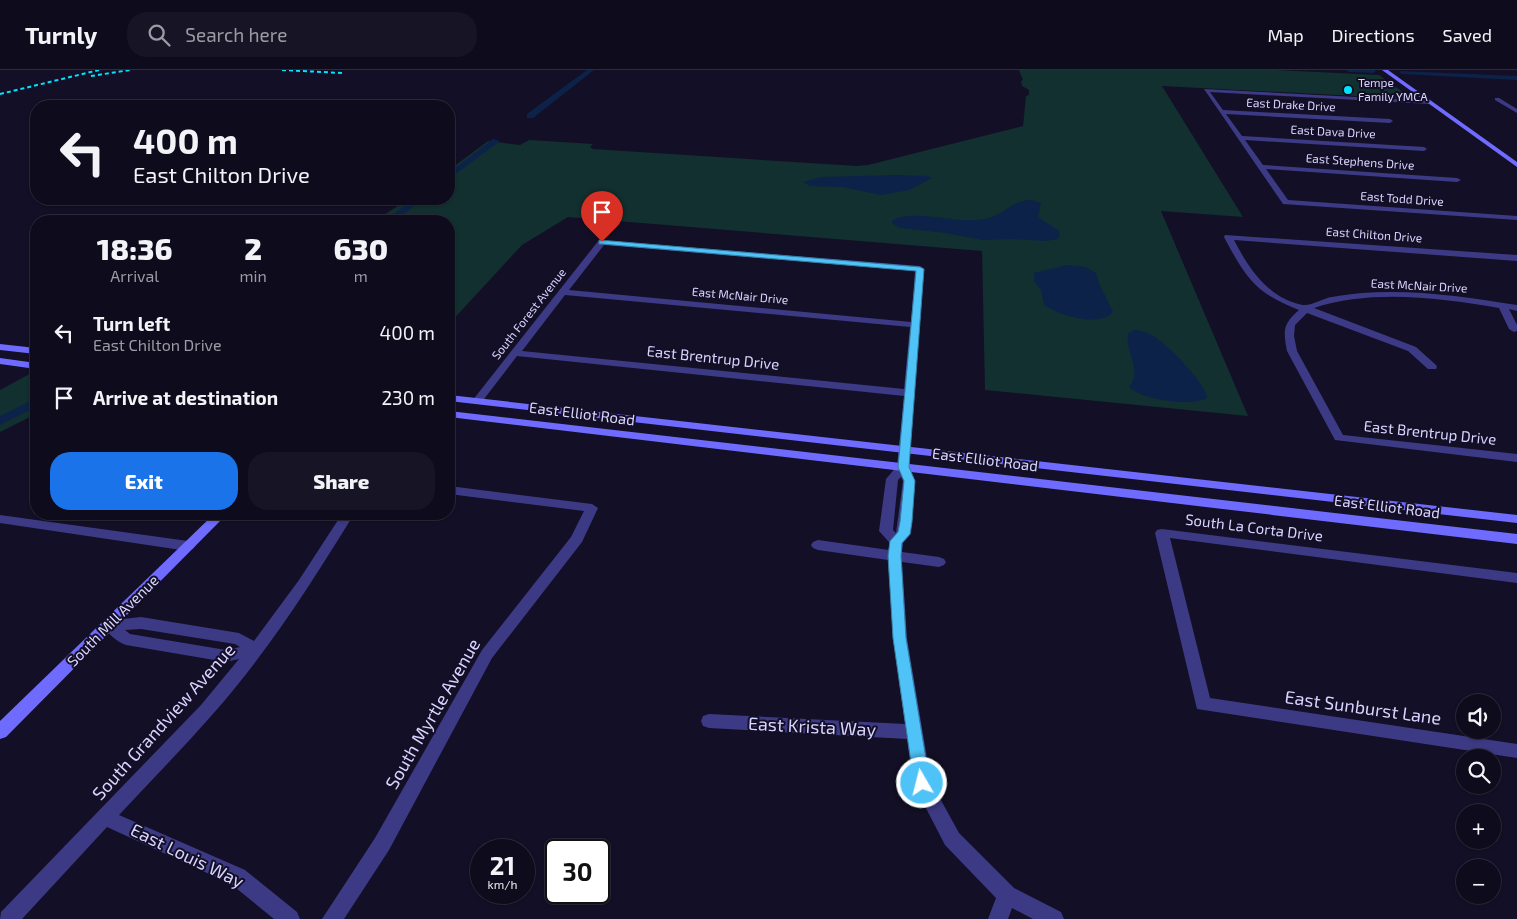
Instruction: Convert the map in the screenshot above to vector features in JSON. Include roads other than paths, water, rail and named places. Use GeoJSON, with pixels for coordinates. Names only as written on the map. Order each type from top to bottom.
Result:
{"type":"FeatureCollection","features":[{"type":"Feature","properties":{"kind":"main road"},"geometry":{"type":"LineString","coordinates":[[1385,70],[1517,165]]}},
{"type":"Feature","properties":{"kind":"main road"},"geometry":{"type":"LineString","coordinates":[[0,346],[30,350]]}},
{"type":"Feature","properties":{"kind":"main road"},"geometry":{"type":"LineString","coordinates":[[0,361],[30,365]]}},
{"type":"Feature","properties":{"kind":"main road","name":"East Elliot Road"},"geometry":{"type":"LineString","coordinates":[[455,399],[1517,519]]}},
{"type":"Feature","properties":{"kind":"main road","name":"East Elliot Road"},"geometry":{"type":"LineString","coordinates":[[455,415],[1517,539]]}},
{"type":"Feature","properties":{"kind":"main road"},"geometry":{"type":"LineString","coordinates":[[1063,468],[1065,486]]}},
{"type":"Feature","properties":{"kind":"main road","name":"South Mill Avenue"},"geometry":{"type":"LineString","coordinates":[[1,732],[215,520]]}},
{"type":"Feature","properties":{"kind":"street"},"geometry":{"type":"LineString","coordinates":[[1261,167],[1206,90],[1430,102]]}},
{"type":"Feature","properties":{"kind":"street"},"geometry":{"type":"LineString","coordinates":[[1507,99],[1497,99],[1517,111]]}},
{"type":"Feature","properties":{"kind":"street","name":"East Drake Drive"},"geometry":{"type":"LineString","coordinates":[[1222,112],[1390,122]]}},
{"type":"Feature","properties":{"kind":"street","name":"East Dava Drive"},"geometry":{"type":"LineString","coordinates":[[1240,138],[1424,149]]}},
{"type":"Feature","properties":{"kind":"street","name":"East Stephens Drive"},"geometry":{"type":"LineString","coordinates":[[1261,167],[1458,180]]}},
{"type":"Feature","properties":{"kind":"street","name":"East Todd Drive"},"geometry":{"type":"LineString","coordinates":[[1261,167],[1286,202],[1517,218]]}},
{"type":"Feature","properties":{"kind":"street","name":"East Chilton Drive"},"geometry":{"type":"LineString","coordinates":[[1306,309],[1280,299],[1264,290],[1252,280],[1228,237],[1517,258]]}},
{"type":"Feature","properties":{"kind":"street","name":"South Forest Avenue"},"geometry":{"type":"LineString","coordinates":[[477,401],[602,242],[920,269],[915,325]]}},
{"type":"Feature","properties":{"kind":"street","name":"East McNair Drive"},"geometry":{"type":"LineString","coordinates":[[563,292],[915,325]]}},
{"type":"Feature","properties":{"kind":"street","name":"East McNair Drive"},"geometry":{"type":"LineString","coordinates":[[1306,309],[1332,299],[1361,295],[1390,295],[1517,308]]}},
{"type":"Feature","properties":{"kind":"street"},"geometry":{"type":"LineString","coordinates":[[1502,305],[1514,329]]}},
{"type":"Feature","properties":{"kind":"street"},"geometry":{"type":"LineString","coordinates":[[1306,309],[1412,349],[1432,367]]}},
{"type":"Feature","properties":{"kind":"street","name":"East Brentrup Drive"},"geometry":{"type":"LineString","coordinates":[[1306,309],[1292,322],[1289,338],[1292,351],[1339,438],[1517,458]]}},
{"type":"Feature","properties":{"kind":"street"},"geometry":{"type":"LineString","coordinates":[[895,548],[904,534],[909,481],[903,467],[915,325]]}},
{"type":"Feature","properties":{"kind":"street","name":"East Brentrup Drive"},"geometry":{"type":"LineString","coordinates":[[514,353],[910,393]]}},
{"type":"Feature","properties":{"kind":"street"},"geometry":{"type":"LineString","coordinates":[[903,467],[892,479],[886,531],[895,548],[900,638],[922,783],[952,839],[1007,895],[1054,919]]}},
{"type":"Feature","properties":{"kind":"street","name":"South Myrtle Avenue"},"geometry":{"type":"LineString","coordinates":[[332,919],[382,844],[487,654],[577,539],[592,508],[455,491]]}},
{"type":"Feature","properties":{"kind":"street"},"geometry":{"type":"LineString","coordinates":[[888,510],[906,513]]}},
{"type":"Feature","properties":{"kind":"street"},"geometry":{"type":"LineString","coordinates":[[0,519],[188,546]]}},
{"type":"Feature","properties":{"kind":"street","name":"South Grandview Avenue"},"geometry":{"type":"LineString","coordinates":[[8,919],[207,710],[256,650],[304,584],[344,520]]}},
{"type":"Feature","properties":{"kind":"street","name":"South La Corta Drive"},"geometry":{"type":"LineString","coordinates":[[1203,704],[1162,533],[1517,578]]}},
{"type":"Feature","properties":{"kind":"street"},"geometry":{"type":"LineString","coordinates":[[818,545],[895,548],[939,562]]}},
{"type":"Feature","properties":{"kind":"street"},"geometry":{"type":"LineString","coordinates":[[110,625],[141,623],[197,632],[239,640],[256,650]]}},
{"type":"Feature","properties":{"kind":"street"},"geometry":{"type":"LineString","coordinates":[[110,625],[126,639],[226,656],[256,650]]}},
{"type":"Feature","properties":{"kind":"street"},"geometry":{"type":"LineString","coordinates":[[182,648],[197,632]]}},
{"type":"Feature","properties":{"kind":"street","name":"East Sunburst Lane"},"geometry":{"type":"LineString","coordinates":[[1203,704],[1517,751]]}},
{"type":"Feature","properties":{"kind":"street","name":"East Krista Way"},"geometry":{"type":"LineString","coordinates":[[709,721],[915,732]]}},
{"type":"Feature","properties":{"kind":"street","name":"East Louis Way"},"geometry":{"type":"LineString","coordinates":[[104,817],[238,877],[290,919]]}},
{"type":"Feature","properties":{"kind":"street"},"geometry":{"type":"LineString","coordinates":[[998,919],[1007,895]]}},
{"type":"Feature","properties":{"kind":"water"},"geometry":{"type":"Polygon","coordinates":[[[928,176],[932,178],[909,190],[881,195],[843,187],[810,186],[803,182],[821,177],[928,176]]]}},
{"type":"Feature","properties":{"kind":"water"},"geometry":{"type":"Polygon","coordinates":[[[1032,200],[1041,203],[1038,217],[1059,231],[1058,239],[1046,241],[982,240],[946,233],[900,228],[892,223],[892,221],[908,216],[930,216],[963,220],[983,219],[994,216],[1021,201],[1032,200]]]}},
{"type":"Feature","properties":{"kind":"water"},"geometry":{"type":"Polygon","coordinates":[[[1067,265],[1086,267],[1096,273],[1113,312],[1107,317],[1099,319],[1079,318],[1059,313],[1044,305],[1041,290],[1034,281],[1034,273],[1067,265]]]}},
{"type":"Feature","properties":{"kind":"water"},"geometry":{"type":"Polygon","coordinates":[[[1134,330],[1152,335],[1166,346],[1185,364],[1201,384],[1207,398],[1191,402],[1167,401],[1135,392],[1129,387],[1133,381],[1134,368],[1128,333],[1134,330]]]}},
{"type":"Feature","properties":{"kind":"waterway"},"geometry":{"type":"LineString","coordinates":[[571,85],[591,70]]}},
{"type":"Feature","properties":{"kind":"waterway"},"geometry":{"type":"LineString","coordinates":[[1349,70],[1373,71]]}},
{"type":"Feature","properties":{"kind":"waterway"},"geometry":{"type":"LineString","coordinates":[[1402,72],[1517,78]]}},
{"type":"Feature","properties":{"kind":"waterway"},"geometry":{"type":"LineString","coordinates":[[530,116],[568,87]]}},
{"type":"Feature","properties":{"kind":"waterway"},"geometry":{"type":"LineString","coordinates":[[455,172],[496,141]]}},
{"type":"Feature","properties":{"kind":"waterway"},"geometry":{"type":"LineString","coordinates":[[397,215],[411,205]]}},
{"type":"Feature","properties":{"kind":"waterway"},"geometry":{"type":"LineString","coordinates":[[0,421],[30,405]]}},
{"type":"Feature","properties":{"kind":"railway"},"geometry":{"type":"LineString","coordinates":[[0,94],[99,70]]}},
{"type":"Feature","properties":{"kind":"railway"},"geometry":{"type":"LineString","coordinates":[[91,76],[130,70]]}},
{"type":"Feature","properties":{"kind":"railway"},"geometry":{"type":"LineString","coordinates":[[282,70],[342,73]]}},
{"type":"Feature","properties":{"kind":"place","name":"Tempe Family YMCA"},"geometry":{"type":"Point","coordinates":[1348,90]}}]}
